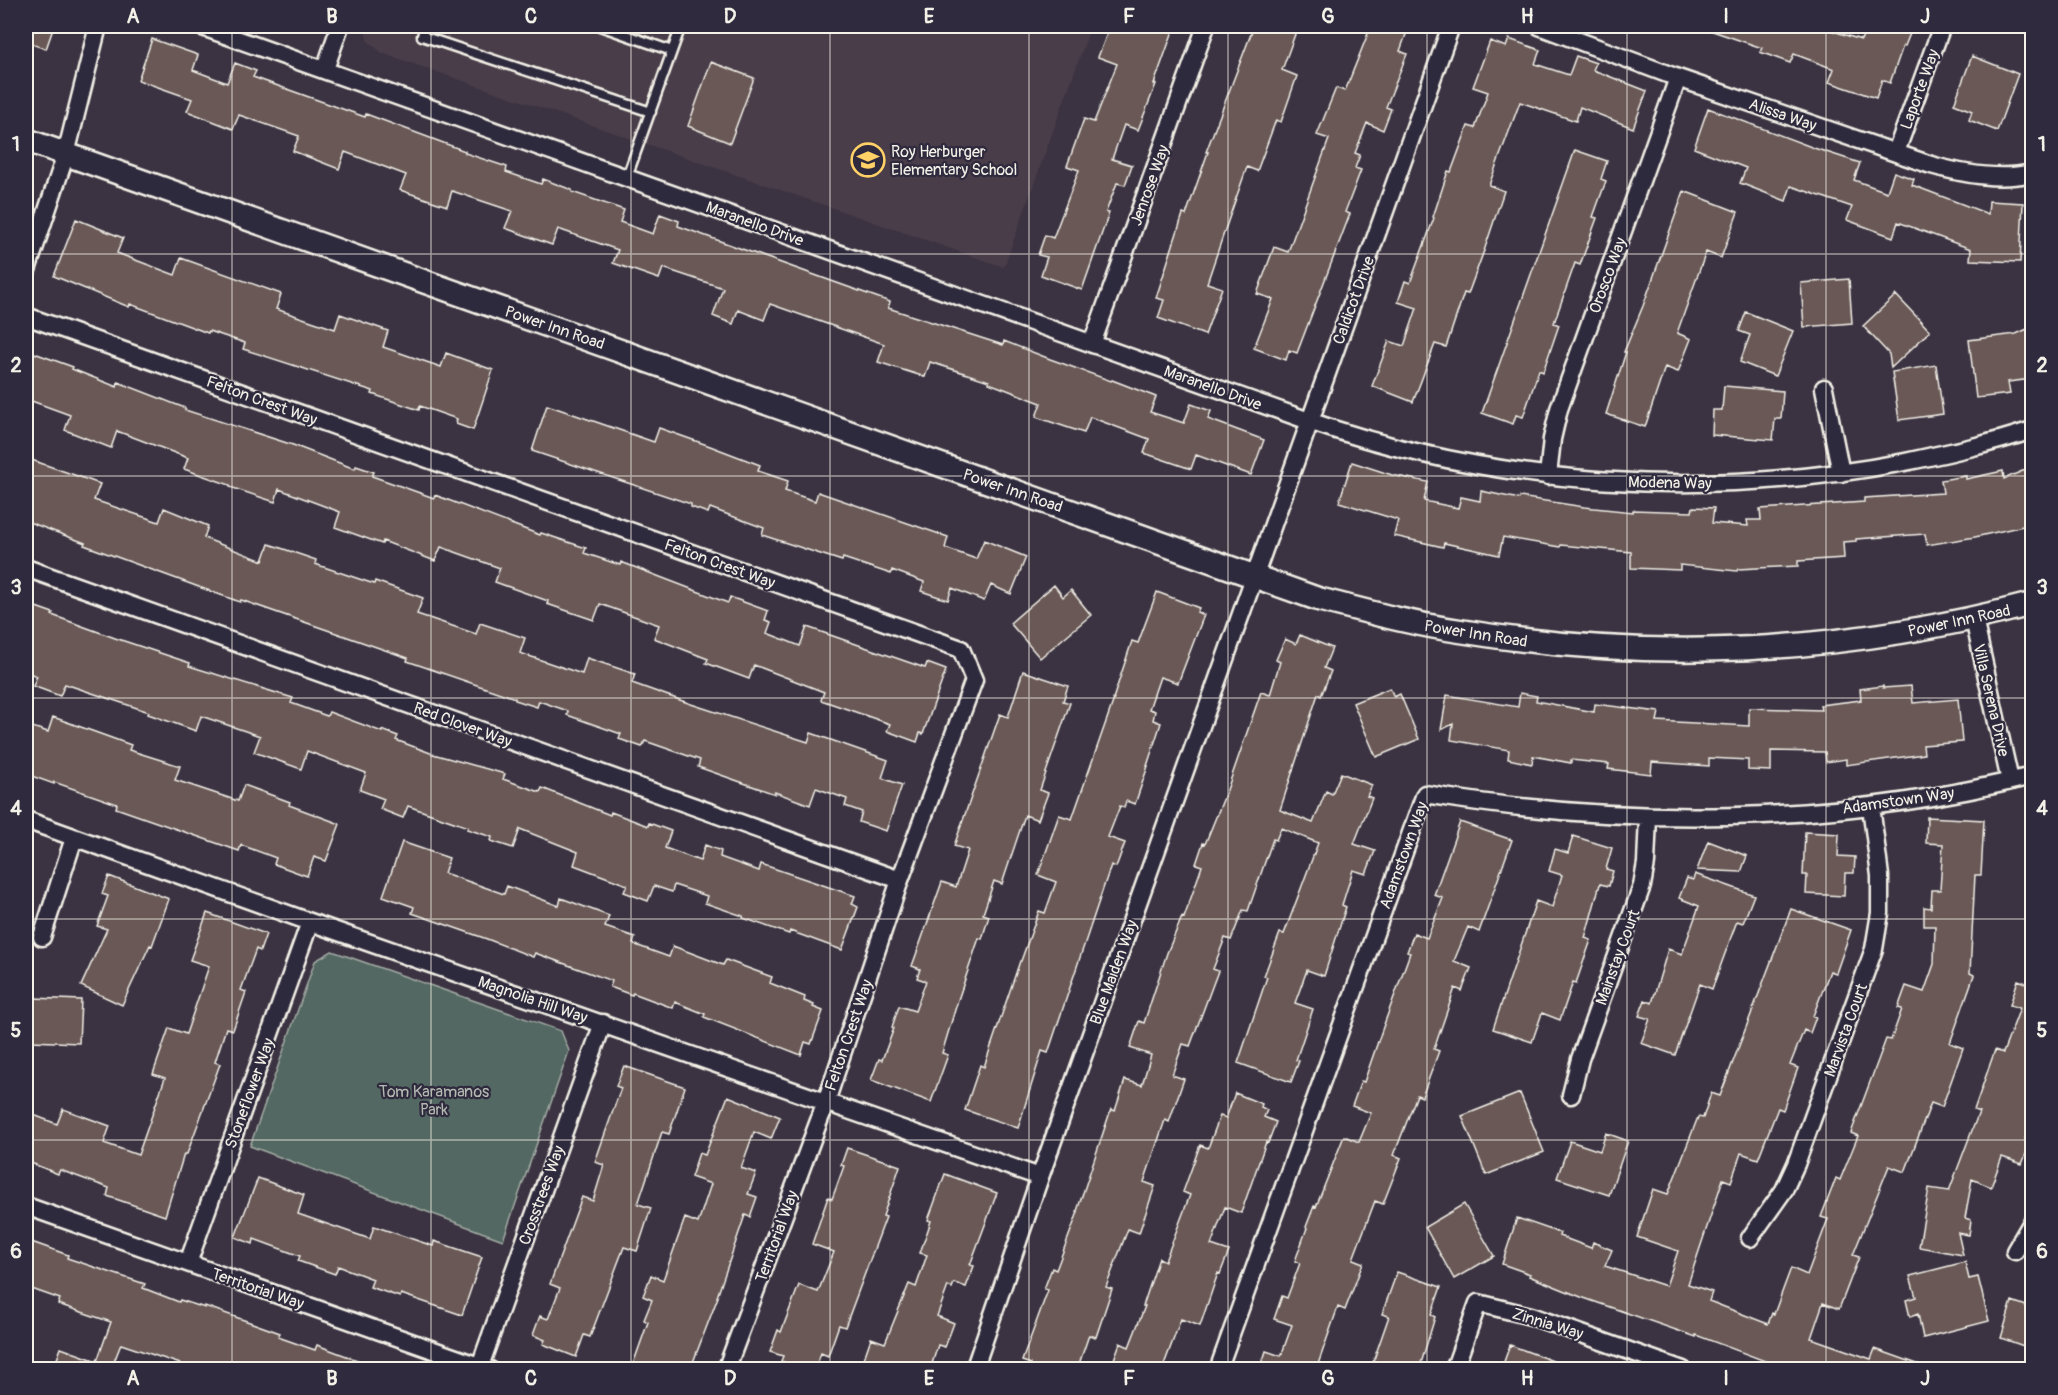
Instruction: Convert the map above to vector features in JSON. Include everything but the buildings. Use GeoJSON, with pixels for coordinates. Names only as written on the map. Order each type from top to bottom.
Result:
{"type":"FeatureCollection","features":[{"type":"Feature","properties":{"kind":"main road","name":"Power Inn Road"},"geometry":{"type":"LineString","coordinates":[[26,140],[1318,599],[1436,627],[1550,644],[1641,650],[1702,651],[1793,647],[1884,636],[1974,619],[2032,603]]}},
{"type":"Feature","properties":{"kind":"street"},"geometry":{"type":"LineString","coordinates":[[26,273],[66,154],[98,26]]}},
{"type":"Feature","properties":{"kind":"street","name":"Maranello Drive"},"geometry":{"type":"LineString","coordinates":[[200,26],[1309,422]]}},
{"type":"Feature","properties":{"kind":"street"},"geometry":{"type":"LineString","coordinates":[[325,69],[340,26]]}},
{"type":"Feature","properties":{"kind":"street","name":"Jenrose Way"},"geometry":{"type":"LineString","coordinates":[[1092,344],[1206,26]]}},
{"type":"Feature","properties":{"kind":"street","name":"Caldicot Drive"},"geometry":{"type":"LineString","coordinates":[[1255,575],[1451,26]]}},
{"type":"Feature","properties":{"kind":"street","name":"Alissa Way"},"geometry":{"type":"LineString","coordinates":[[1539,26],[1678,78],[1954,172],[1990,177],[2032,173]]}},
{"type":"Feature","properties":{"kind":"street","name":"Laporte Way"},"geometry":{"type":"LineString","coordinates":[[1896,152],[1942,26]]}},
{"type":"Feature","properties":{"kind":"street","name":"Orosco Way"},"geometry":{"type":"LineString","coordinates":[[1548,476],[1552,439],[1559,409],[1678,78]]}},
{"type":"Feature","properties":{"kind":"street","name":"Felton Crest Way"},"geometry":{"type":"LineString","coordinates":[[26,316],[961,649],[974,680],[900,880],[826,1102]]}},
{"type":"Feature","properties":{"kind":"street"},"geometry":{"type":"LineString","coordinates":[[1824,388],[1841,473]]}},
{"type":"Feature","properties":{"kind":"street","name":"Modena Way"},"geometry":{"type":"LineString","coordinates":[[1309,422],[1411,451],[1466,463],[1548,476],[1665,484],[1724,483],[1841,473],[1948,453],[2032,430]]}},
{"type":"Feature","properties":{"kind":"street","name":"Red Clover Way"},"geometry":{"type":"LineString","coordinates":[[26,568],[900,880]]}},
{"type":"Feature","properties":{"kind":"street","name":"Blue Maiden Way"},"geometry":{"type":"LineString","coordinates":[[974,1370],[1040,1177],[1255,575]]}},
{"type":"Feature","properties":{"kind":"street","name":"Villa Serena Drive"},"geometry":{"type":"LineString","coordinates":[[1974,619],[2010,781]]}},
{"type":"Feature","properties":{"kind":"street","name":"Adamstown Way"},"geometry":{"type":"LineString","coordinates":[[1218,1370],[1425,794],[1552,811],[1648,817],[1776,814],[1871,806],[2032,776]]}},
{"type":"Feature","properties":{"kind":"street","name":"Marvista Court"},"geometry":{"type":"LineString","coordinates":[[1750,1238],[1784,1190],[1796,1164],[1874,949],[1880,913],[1880,876],[1871,806]]}},
{"type":"Feature","properties":{"kind":"street","name":"Mainstay Court"},"geometry":{"type":"LineString","coordinates":[[1571,1095],[1580,1059],[1642,886],[1646,863],[1648,817]]}},
{"type":"Feature","properties":{"kind":"street","name":"Magnolia Hill Way"},"geometry":{"type":"LineString","coordinates":[[26,820],[310,922],[1040,1177]]}},
{"type":"Feature","properties":{"kind":"street"},"geometry":{"type":"LineString","coordinates":[[42,937],[74,838]]}},
{"type":"Feature","properties":{"kind":"street","name":"Stoneflower Way"},"geometry":{"type":"LineString","coordinates":[[188,1263],[310,922]]}},
{"type":"Feature","properties":{"kind":"street","name":"Crosstrees Way"},"geometry":{"type":"LineString","coordinates":[[485,1368],[603,1023]]}},
{"type":"Feature","properties":{"kind":"street","name":"Territorial Way"},"geometry":{"type":"LineString","coordinates":[[726,1370],[826,1102]]}},
{"type":"Feature","properties":{"kind":"street","name":"Territorial Way"},"geometry":{"type":"LineString","coordinates":[[26,1206],[485,1368]]}},
{"type":"Feature","properties":{"kind":"street"},"geometry":{"type":"LineString","coordinates":[[2015,1251],[2032,1222]]}},
{"type":"Feature","properties":{"kind":"street","name":"Zinnia Way"},"geometry":{"type":"LineString","coordinates":[[1454,1370],[1479,1303],[1550,1322],[1683,1370]]}},
{"type":"Feature","properties":{"kind":"lane"},"geometry":{"type":"LineString","coordinates":[[425,26],[422,36],[651,112]]}},
{"type":"Feature","properties":{"kind":"lane"},"geometry":{"type":"LineString","coordinates":[[600,26],[672,51]]}},
{"type":"Feature","properties":{"kind":"lane"},"geometry":{"type":"LineString","coordinates":[[627,177],[681,26]]}},
{"type":"Feature","properties":{"kind":"shaded area","name":"Roy Herburger Elementary School"},"geometry":{"type":"Polygon","coordinates":[[[364,26],[1091,26],[1004,267],[382,53],[367,40],[364,26]]]}},
{"type":"Feature","properties":{"kind":"green space","name":"Tom Karamanos Park"},"geometry":{"type":"Polygon","coordinates":[[[332,951],[561,1031],[569,1051],[503,1240],[250,1146],[315,961],[332,951]]]}},
{"type":"Feature","properties":{"kind":"place","name":"Roy Herburger Elementary School"},"geometry":{"type":"Point","coordinates":[868,160]}}]}
